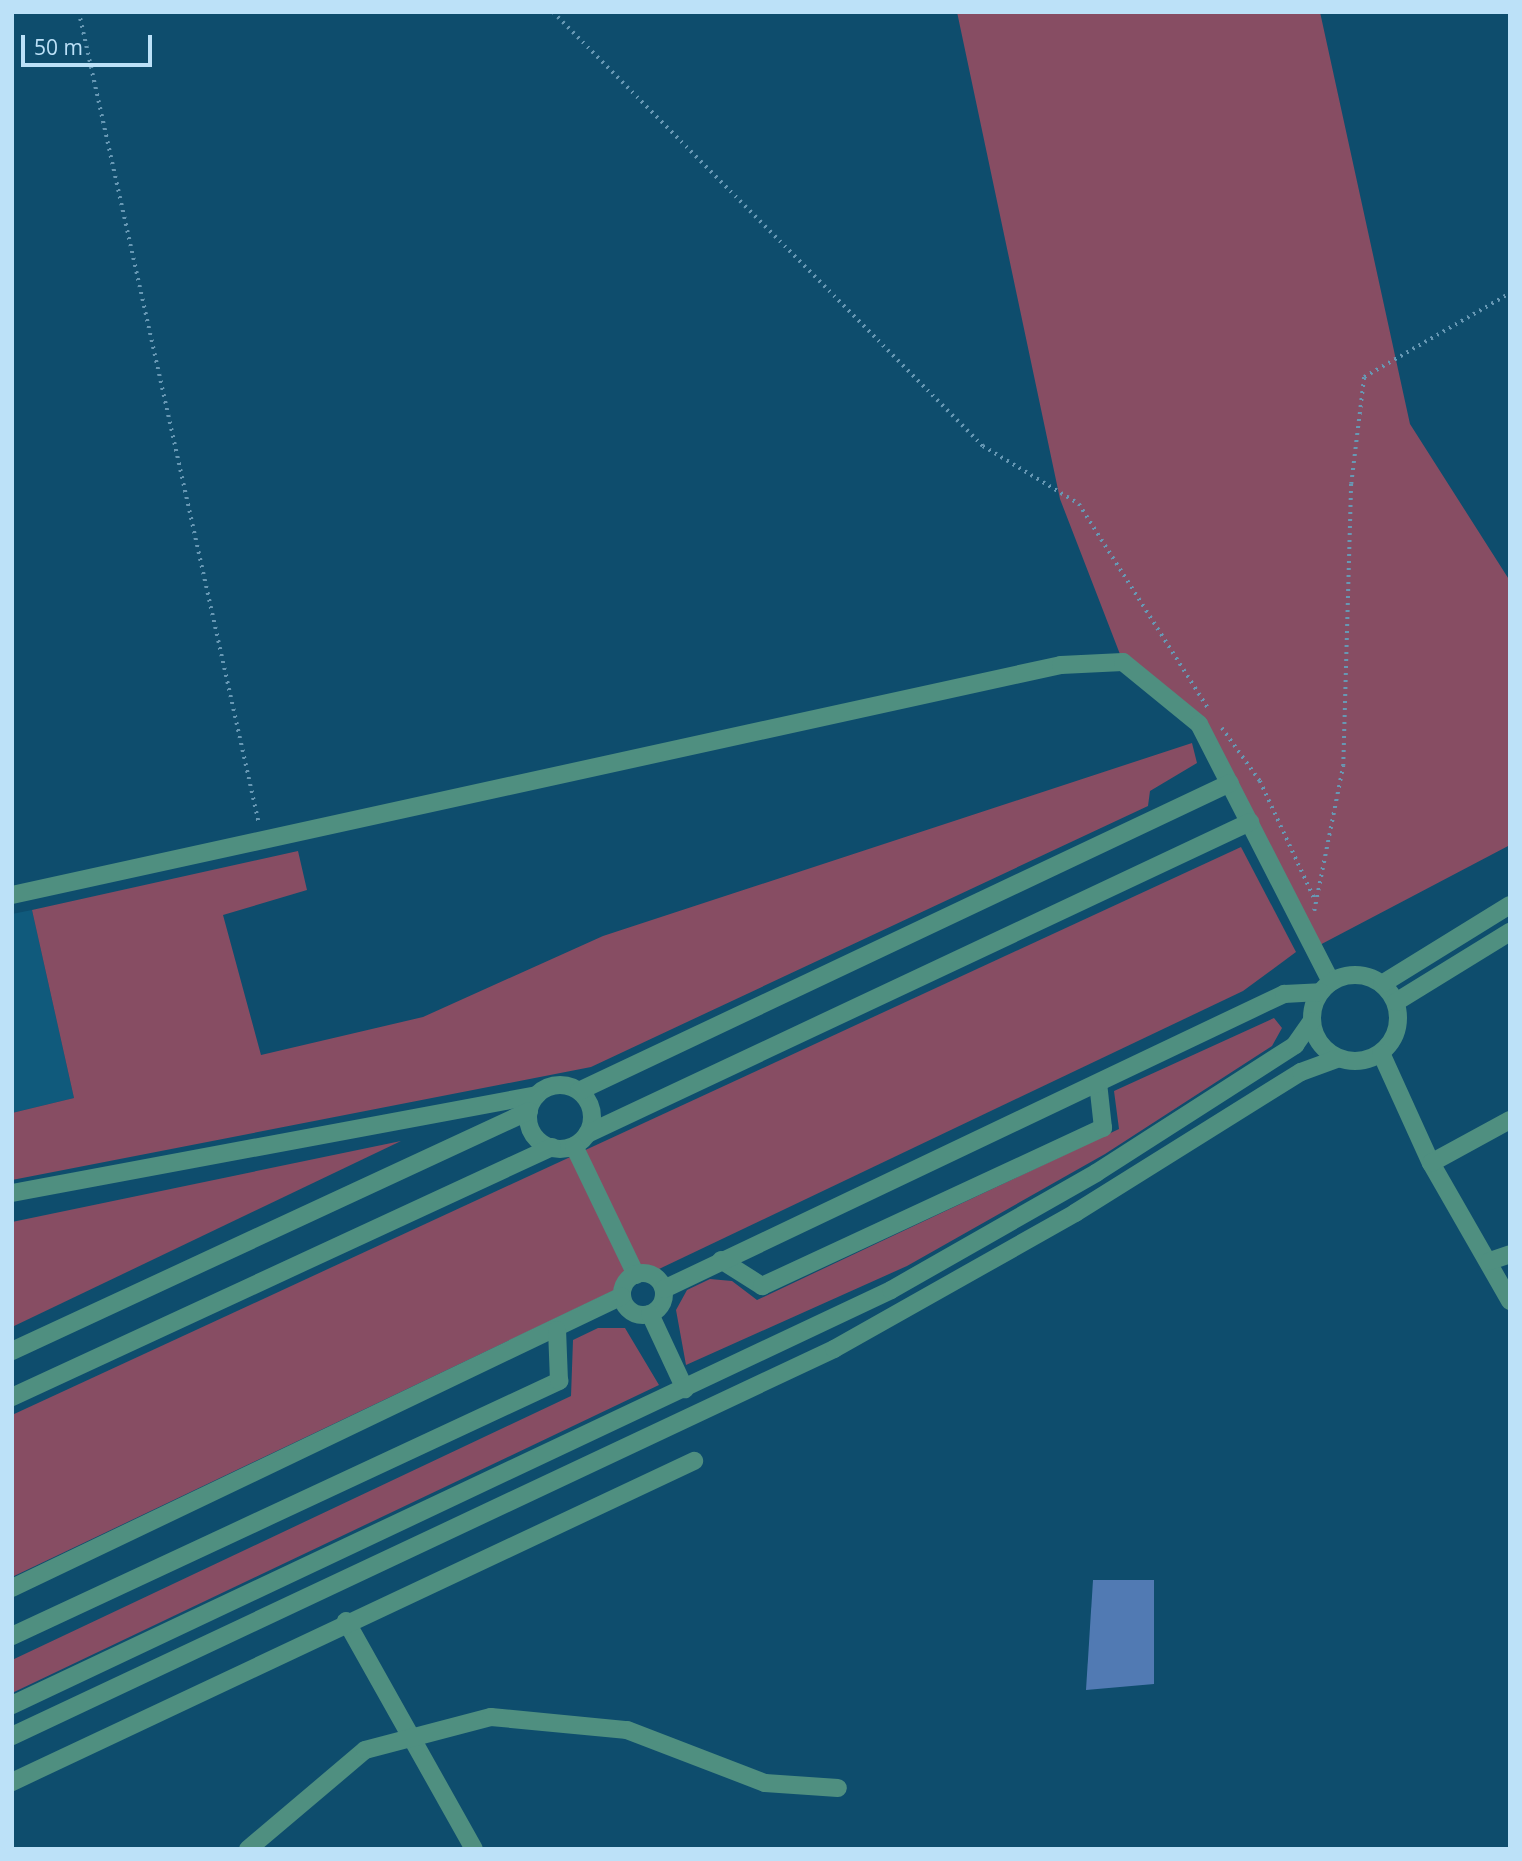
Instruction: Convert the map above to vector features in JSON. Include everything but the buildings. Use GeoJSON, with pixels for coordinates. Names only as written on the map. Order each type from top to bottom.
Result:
{"type":"FeatureCollection","features":[{"type":"Feature","properties":{"kind":"street"},"geometry":{"type":"LineString","coordinates":[[12,895],[1061,665],[1123,662],[1199,724],[1314,948],[1326,987],[1312,1021],[1295,1045],[1096,1174],[891,1290],[12,1704]]}},
{"type":"Feature","properties":{"kind":"street"},"geometry":{"type":"LineString","coordinates":[[12,1351],[533,1103],[558,1085],[579,1090],[1230,783]]}},
{"type":"Feature","properties":{"kind":"street"},"geometry":{"type":"LineString","coordinates":[[12,1397],[552,1147],[580,1140],[1250,822]]}},
{"type":"Feature","properties":{"kind":"street"},"geometry":{"type":"LineString","coordinates":[[1382,984],[1510,905]]}},
{"type":"Feature","properties":{"kind":"street"},"geometry":{"type":"LineString","coordinates":[[1395,1002],[1510,932]]}},
{"type":"Feature","properties":{"kind":"street"},"geometry":{"type":"LineString","coordinates":[[12,1736],[834,1349],[1075,1213],[1301,1072],[1339,1058],[1368,1059],[1381,1053],[1397,1030],[1395,1002],[1382,984],[1357,975],[1326,987],[1295,989],[664,1289]]}},
{"type":"Feature","properties":{"kind":"street"},"geometry":{"type":"LineString","coordinates":[[1312,1021],[1320,1043],[1339,1058]]}},
{"type":"Feature","properties":{"kind":"street"},"geometry":{"type":"LineString","coordinates":[[1381,1053],[1431,1163],[1490,1261],[1510,1301]]}},
{"type":"Feature","properties":{"kind":"street"},"geometry":{"type":"LineString","coordinates":[[721,1260],[762,1286],[1078,1140],[1103,1128],[1098,1083]]}},
{"type":"Feature","properties":{"kind":"street"},"geometry":{"type":"LineString","coordinates":[[579,1090],[591,1108],[580,1140],[635,1275]]}},
{"type":"Feature","properties":{"kind":"street"},"geometry":{"type":"LineString","coordinates":[[533,1103],[531,1128],[552,1147]]}},
{"type":"Feature","properties":{"kind":"street"},"geometry":{"type":"LineString","coordinates":[[12,1193],[533,1103]]}},
{"type":"Feature","properties":{"kind":"street"},"geometry":{"type":"LineString","coordinates":[[1431,1163],[1510,1120]]}},
{"type":"Feature","properties":{"kind":"street"},"geometry":{"type":"LineString","coordinates":[[1490,1261],[1510,1254]]}},
{"type":"Feature","properties":{"kind":"street"},"geometry":{"type":"LineString","coordinates":[[635,1275],[651,1275],[664,1289]]}},
{"type":"Feature","properties":{"kind":"street"},"geometry":{"type":"LineString","coordinates":[[12,1588],[557,1331],[622,1296],[635,1275]]}},
{"type":"Feature","properties":{"kind":"street"},"geometry":{"type":"LineString","coordinates":[[622,1296],[636,1314],[650,1314],[662,1304],[664,1289]]}},
{"type":"Feature","properties":{"kind":"street"},"geometry":{"type":"LineString","coordinates":[[650,1314],[685,1389]]}},
{"type":"Feature","properties":{"kind":"street"},"geometry":{"type":"LineString","coordinates":[[12,1636],[559,1381],[557,1331]]}},
{"type":"Feature","properties":{"kind":"street"},"geometry":{"type":"LineString","coordinates":[[12,1782],[346,1621],[694,1461]]}},
{"type":"Feature","properties":{"kind":"street"},"geometry":{"type":"LineString","coordinates":[[346,1621],[408,1739],[474,1849]]}},
{"type":"Feature","properties":{"kind":"street"},"geometry":{"type":"LineString","coordinates":[[248,1849],[365,1750],[491,1717],[627,1730],[765,1783],[838,1788]]}},
{"type":"Feature","properties":{"kind":"path"},"geometry":{"type":"LineString","coordinates":[[79,12],[262,839]]}},
{"type":"Feature","properties":{"kind":"path"},"geometry":{"type":"LineString","coordinates":[[553,12],[983,446],[1079,504],[1168,652],[1260,781],[1314,898]]}},
{"type":"Feature","properties":{"kind":"path"},"geometry":{"type":"LineString","coordinates":[[1314,948],[1314,898],[1343,766],[1351,484],[1364,377],[1510,293]]}},
{"type":"Feature","properties":{"kind":"shaded area"},"geometry":{"type":"Polygon","coordinates":[[[957,12],[1320,12],[1410,424],[1510,581],[1510,845],[1314,948],[1199,724],[1123,662],[1060,499],[957,12]]]}},
{"type":"Feature","properties":{"kind":"shaded area"},"geometry":{"type":"Polygon","coordinates":[[[1192,743],[1197,763],[1150,791],[1148,806],[591,1067],[12,1180],[12,1113],[74,1098],[32,910],[298,851],[307,890],[223,915],[261,1055],[423,1017],[603,936],[1192,743]]]}},
{"type":"Feature","properties":{"kind":"shaded area"},"geometry":{"type":"Polygon","coordinates":[[[1241,847],[1296,952],[1243,991],[12,1577],[12,1415],[1241,847]]]}},
{"type":"Feature","properties":{"kind":"shaded area"},"geometry":{"type":"Polygon","coordinates":[[[32,910],[74,1098],[12,1113],[12,914],[32,910]]]}},
{"type":"Feature","properties":{"kind":"shaded area"},"geometry":{"type":"Polygon","coordinates":[[[1274,1018],[1282,1028],[1272,1046],[1105,1154],[907,1266],[686,1365],[676,1310],[687,1290],[710,1279],[732,1281],[757,1300],[1119,1129],[1114,1091],[1274,1018]]]}},
{"type":"Feature","properties":{"kind":"shaded area"},"geometry":{"type":"Polygon","coordinates":[[[401,1141],[12,1327],[12,1222],[401,1141]]]}},
{"type":"Feature","properties":{"kind":"shaded area"},"geometry":{"type":"Polygon","coordinates":[[[598,1328],[625,1328],[659,1385],[12,1693],[12,1660],[571,1396],[573,1340],[598,1328]]]}}]}
